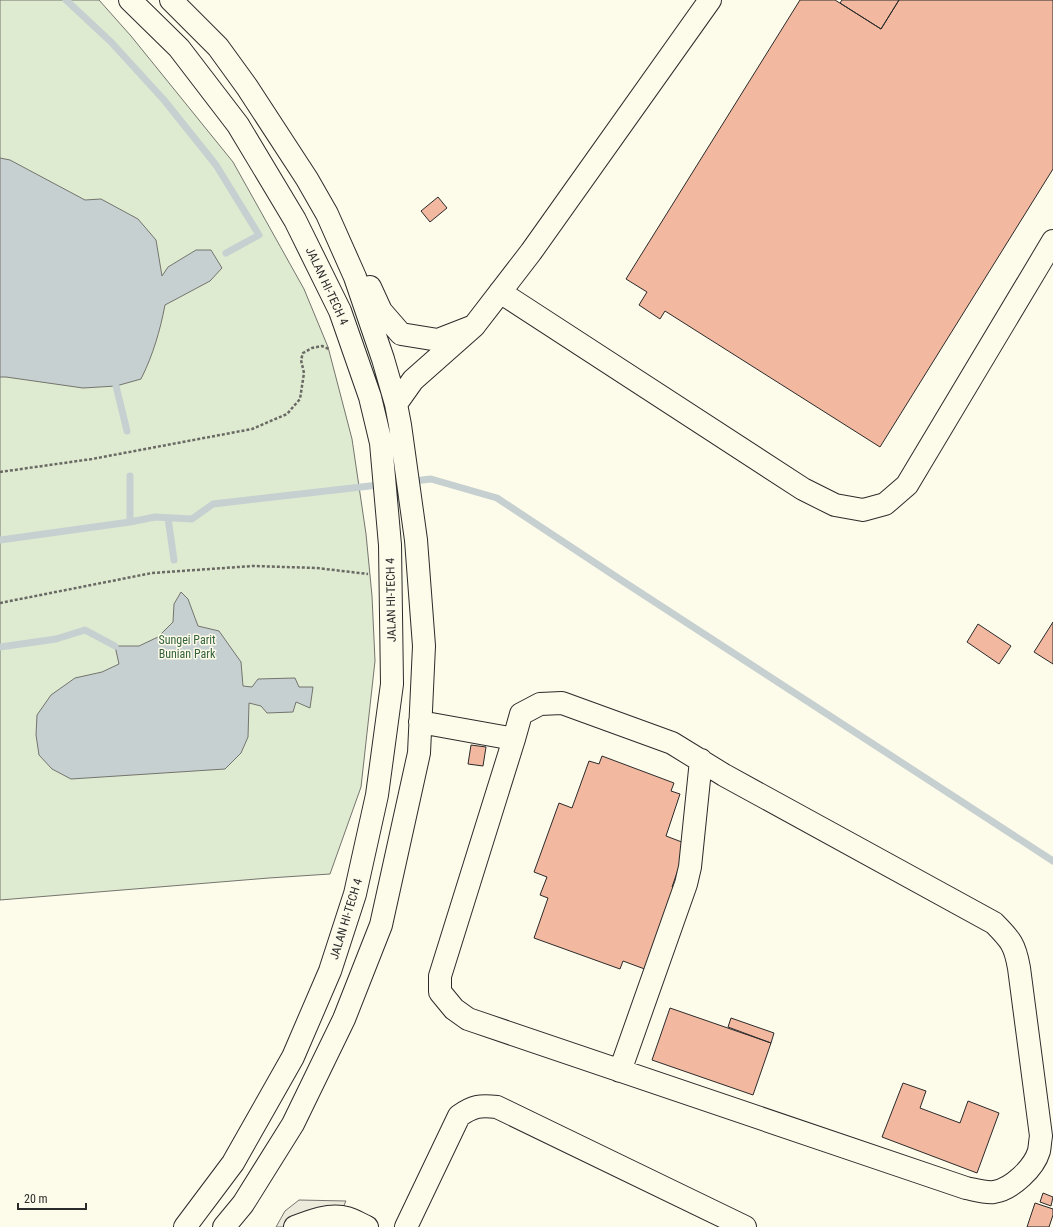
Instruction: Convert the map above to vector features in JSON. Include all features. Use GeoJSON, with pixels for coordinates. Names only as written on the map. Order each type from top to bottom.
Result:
{"type":"FeatureCollection","features":[{"type":"Feature","properties":{"kind":"street","name":"JALAN HI-TECH 4"},"geometry":{"type":"LineString","coordinates":[[130,0],[179,48],[238,125],[296,220],[340,311],[370,397],[380,443],[390,545],[392,684],[377,795],[355,894],[330,971],[292,1057],[234,1163],[185,1227]]}},
{"type":"Feature","properties":{"kind":"street","name":"JALAN HI-TECH 4"},"geometry":{"type":"LineString","coordinates":[[171,0],[218,47],[247,87],[307,179],[326,214],[355,277],[383,359],[396,404],[400,425],[416,540],[424,646],[418,753],[381,925],[344,1019],[293,1124],[243,1204],[224,1227]]}},
{"type":"Feature","properties":{"kind":"street"},"geometry":{"type":"LineString","coordinates":[[396,404],[413,380],[474,326],[536,245],[710,0]]}},
{"type":"Feature","properties":{"kind":"street"},"geometry":{"type":"LineString","coordinates":[[326,214],[363,272],[381,311],[401,334],[438,340],[474,326]]}},
{"type":"Feature","properties":{"kind":"street"},"geometry":{"type":"LineString","coordinates":[[500,292],[803,489],[835,505],[863,510],[886,504],[907,485],[1053,240]]}},
{"type":"Feature","properties":{"kind":"street"},"geometry":{"type":"LineString","coordinates":[[562,703],[672,743],[724,775],[994,923],[1007,936],[1016,950],[1020,968],[1041,1136],[1038,1152],[1028,1171],[1014,1183],[996,1192],[983,1192],[966,1188],[468,1019],[454,1009],[440,992],[440,976],[514,739],[521,714],[540,704],[562,703]]}},
{"type":"Feature","properties":{"kind":"street"},"geometry":{"type":"LineString","coordinates":[[420,722],[514,739]]}},
{"type":"Feature","properties":{"kind":"street"},"geometry":{"type":"LineString","coordinates":[[620,1071],[686,884],[690,867],[701,760]]}},
{"type":"Feature","properties":{"kind":"street"},"geometry":{"type":"LineString","coordinates":[[406,1227],[459,1116],[469,1109],[482,1105],[497,1107],[744,1227]]}},
{"type":"Feature","properties":{"kind":"street"},"geometry":{"type":"LineString","coordinates":[[295,1227],[310,1221],[329,1217],[346,1218],[367,1227]]}},
{"type":"Feature","properties":{"kind":"path"},"geometry":{"type":"LineString","coordinates":[[0,472],[92,459],[252,429],[287,414],[300,399],[304,373],[301,360],[303,353],[312,348],[322,346],[335,352]]}},
{"type":"Feature","properties":{"kind":"path"},"geometry":{"type":"LineString","coordinates":[[0,603],[152,573],[253,566],[317,568],[358,574],[370,574]]}},
{"type":"Feature","properties":{"kind":"green space","name":"Sungei Parit Bunian Park"},"geometry":{"type":"Polygon","coordinates":[[[0,0],[99,0],[131,36],[233,162],[304,289],[328,347],[352,439],[366,534],[372,596],[375,661],[361,787],[330,874],[0,900],[0,0]]]}},
{"type":"Feature","properties":{"kind":"shaded area"},"geometry":{"type":"Polygon","coordinates":[[[0,158],[10,160],[85,200],[101,199],[138,219],[156,240],[162,276],[168,267],[196,250],[211,250],[222,268],[210,281],[165,305],[156,343],[141,379],[116,386],[83,388],[0,377],[0,158]]]}},
{"type":"Feature","properties":{"kind":"shaded area"},"geometry":{"type":"Polygon","coordinates":[[[181,592],[188,599],[198,626],[219,631],[241,662],[243,686],[252,687],[258,679],[295,678],[299,687],[313,687],[310,708],[296,702],[293,712],[267,713],[261,706],[249,703],[248,737],[241,753],[225,769],[71,779],[52,769],[39,755],[36,735],[37,715],[51,695],[75,678],[102,672],[119,664],[115,646],[139,646],[158,637],[173,622],[174,604],[181,592]]]}},
{"type":"Feature","properties":{"kind":"shaded area"},"geometry":{"type":"Polygon","coordinates":[[[299,1200],[346,1201],[334,1227],[276,1227],[285,1211],[299,1200]]]}},
{"type":"Feature","properties":{"kind":"building"},"geometry":{"type":"Polygon","coordinates":[[[800,0],[835,0],[881,29],[899,0],[1053,0],[1053,169],[880,447],[665,311],[660,319],[639,305],[647,292],[626,279],[800,0]]]}},
{"type":"Feature","properties":{"kind":"building"},"geometry":{"type":"Polygon","coordinates":[[[842,0],[899,0],[881,29],[840,3],[842,0]]]}},
{"type":"Feature","properties":{"kind":"building"},"geometry":{"type":"Polygon","coordinates":[[[438,197],[447,208],[430,222],[421,211],[438,197]]]}},
{"type":"Feature","properties":{"kind":"building"},"geometry":{"type":"Polygon","coordinates":[[[1053,622],[1053,664],[1034,652],[1053,622]]]}},
{"type":"Feature","properties":{"kind":"building"},"geometry":{"type":"Polygon","coordinates":[[[978,624],[1011,646],[999,664],[967,642],[978,624]]]}},
{"type":"Feature","properties":{"kind":"building"},"geometry":{"type":"Polygon","coordinates":[[[471,745],[486,747],[483,766],[468,764],[471,745]]]}},
{"type":"Feature","properties":{"kind":"building"},"geometry":{"type":"Polygon","coordinates":[[[602,756],[674,783],[671,791],[680,794],[666,836],[687,844],[672,887],[679,889],[650,971],[623,961],[620,969],[534,938],[548,898],[540,895],[547,877],[534,872],[559,803],[572,808],[589,761],[599,764],[602,756]]]}},
{"type":"Feature","properties":{"kind":"building"},"geometry":{"type":"Polygon","coordinates":[[[670,1008],[771,1043],[753,1095],[652,1060],[670,1008]]]}},
{"type":"Feature","properties":{"kind":"building"},"geometry":{"type":"Polygon","coordinates":[[[731,1018],[774,1033],[771,1043],[728,1027],[731,1018]]]}},
{"type":"Feature","properties":{"kind":"building"},"geometry":{"type":"Polygon","coordinates":[[[903,1083],[926,1091],[920,1108],[960,1123],[968,1101],[999,1113],[977,1173],[882,1137],[903,1083]]]}},
{"type":"Feature","properties":{"kind":"building"},"geometry":{"type":"Polygon","coordinates":[[[1043,1193],[1053,1197],[1051,1206],[1040,1202],[1043,1193]]]}},
{"type":"Feature","properties":{"kind":"building"},"geometry":{"type":"Polygon","coordinates":[[[1035,1203],[1053,1209],[1053,1215],[1049,1227],[1027,1227],[1035,1203]]]}},
{"type":"Feature","properties":{"kind":"waterway"},"geometry":{"type":"LineString","coordinates":[[66,0],[111,42],[164,100],[216,165],[259,235],[226,253]]}},
{"type":"Feature","properties":{"kind":"waterway"},"geometry":{"type":"LineString","coordinates":[[116,386],[127,431]]}},
{"type":"Feature","properties":{"kind":"waterway"},"geometry":{"type":"LineString","coordinates":[[130,476],[130,522]]}},
{"type":"Feature","properties":{"kind":"waterway"},"geometry":{"type":"LineString","coordinates":[[0,540],[130,522],[155,517],[192,519],[213,504],[431,479],[497,498],[1053,861]]}},
{"type":"Feature","properties":{"kind":"waterway"},"geometry":{"type":"LineString","coordinates":[[168,518],[174,560]]}},
{"type":"Feature","properties":{"kind":"waterway"},"geometry":{"type":"LineString","coordinates":[[0,647],[56,639],[85,630],[115,646]]}}]}
